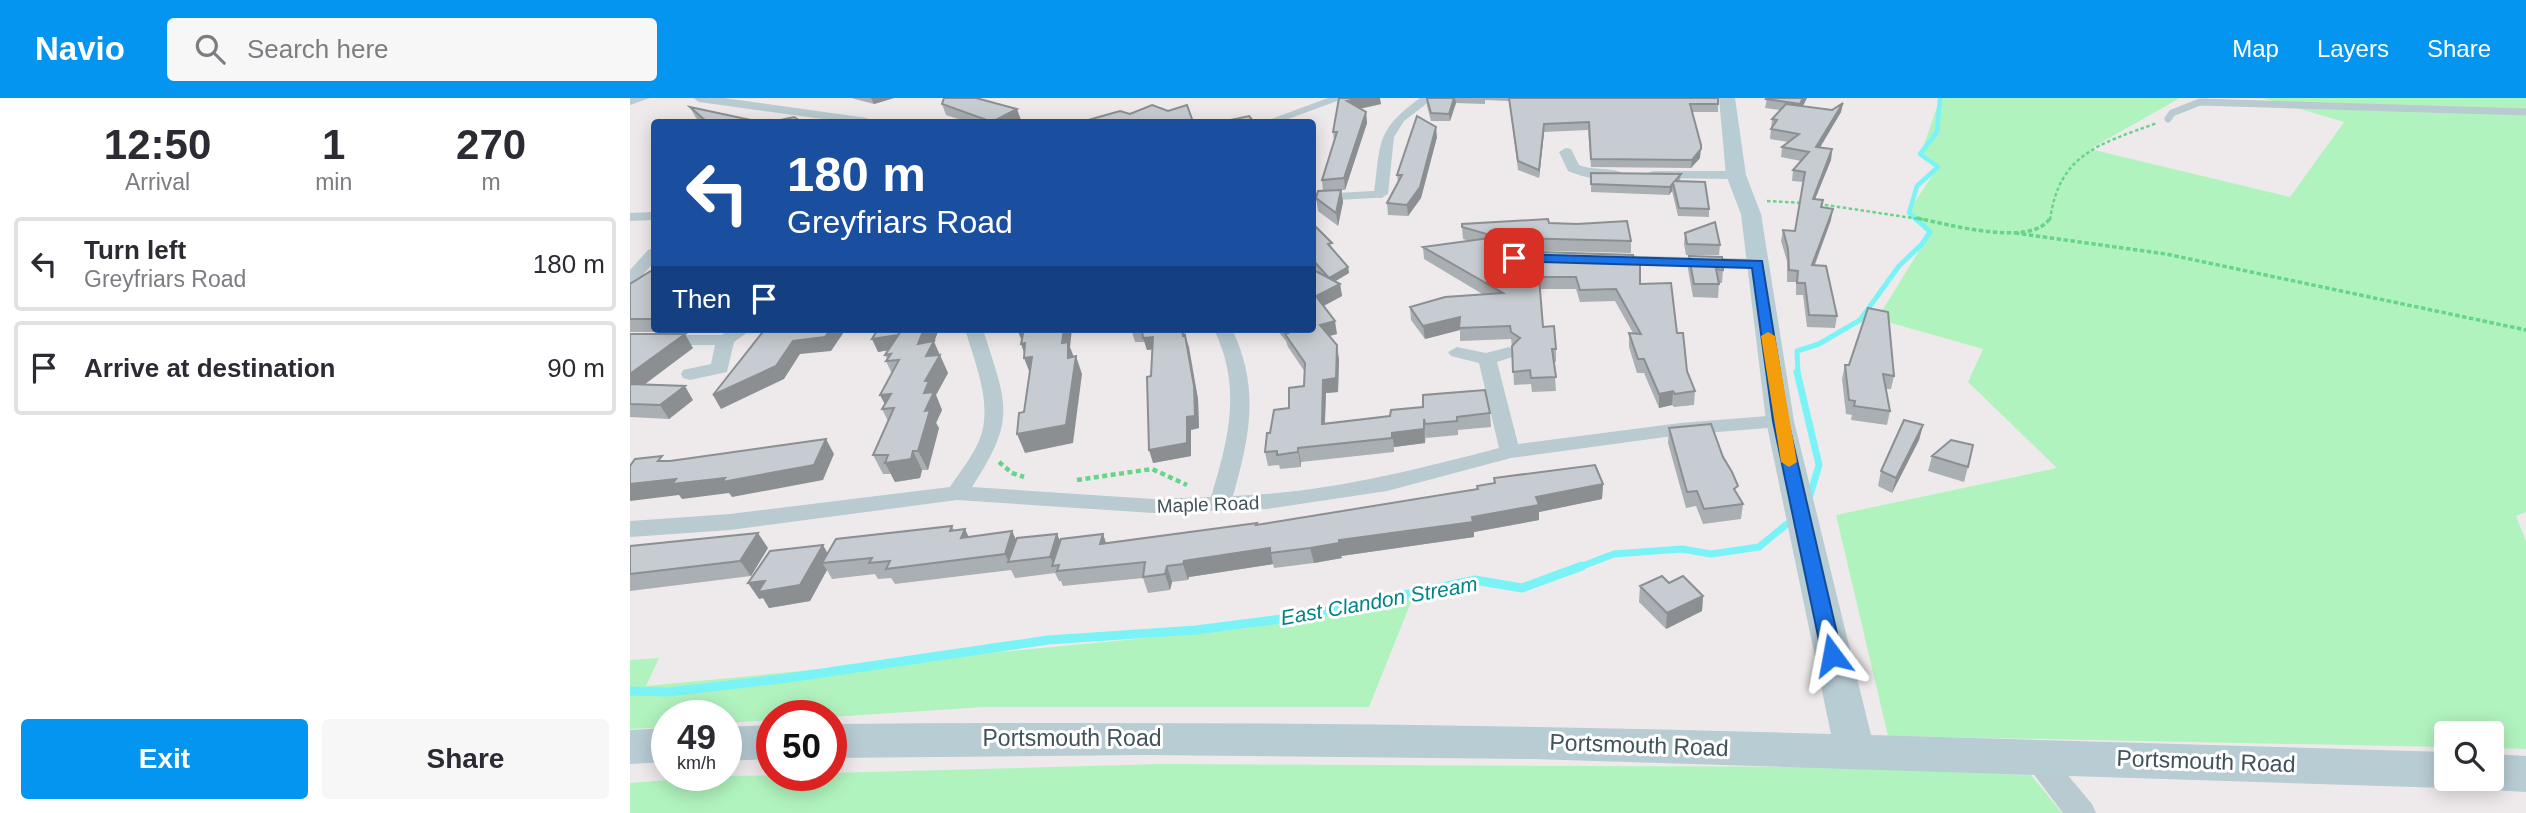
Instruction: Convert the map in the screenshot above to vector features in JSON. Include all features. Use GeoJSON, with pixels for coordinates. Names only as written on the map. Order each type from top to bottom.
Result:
{"type":"FeatureCollection","features":[{"type":"Feature","properties":{"kind":"main road"},"geometry":{"type":"LineString","coordinates":[[1727,98],[1736,175],[1748,201],[1780,421],[1856,751]]}},
{"type":"Feature","properties":{"kind":"main road","name":"Portsmouth Road"},"geometry":{"type":"LineString","coordinates":[[847,741],[1145,738],[1491,741],[2434,770]]}},
{"type":"Feature","properties":{"kind":"main road"},"geometry":{"type":"LineString","coordinates":[[630,747],[651,746]]}},
{"type":"Feature","properties":{"kind":"main road"},"geometry":{"type":"LineString","coordinates":[[2504,773],[2526,774]]}},
{"type":"Feature","properties":{"kind":"street"},"geometry":{"type":"LineString","coordinates":[[630,101],[644,98]]}},
{"type":"Feature","properties":{"kind":"street"},"geometry":{"type":"LineString","coordinates":[[698,98],[846,119]]}},
{"type":"Feature","properties":{"kind":"street"},"geometry":{"type":"LineString","coordinates":[[1278,119],[1339,98]]}},
{"type":"Feature","properties":{"kind":"street"},"geometry":{"type":"LineString","coordinates":[[1381,194],[1388,137],[1399,118],[1428,98]]}},
{"type":"Feature","properties":{"kind":"street"},"geometry":{"type":"LineString","coordinates":[[1566,152],[1573,168],[1588,174],[1736,175]]}},
{"type":"Feature","properties":{"kind":"street"},"geometry":{"type":"LineString","coordinates":[[630,217],[651,216]]}},
{"type":"Feature","properties":{"kind":"street"},"geometry":{"type":"LineString","coordinates":[[630,280],[651,257]]}},
{"type":"Feature","properties":{"kind":"street"},"geometry":{"type":"LineString","coordinates":[[1595,260],[1758,264]]}},
{"type":"Feature","properties":{"kind":"street"},"geometry":{"type":"LineString","coordinates":[[630,280],[651,275]]}},
{"type":"Feature","properties":{"kind":"street"},"geometry":{"type":"LineString","coordinates":[[630,340],[725,340],[736,333]]}},
{"type":"Feature","properties":{"kind":"street"},"geometry":{"type":"LineString","coordinates":[[957,493],[990,438],[995,418],[994,400],[975,333]]}},
{"type":"Feature","properties":{"kind":"street"},"geometry":{"type":"LineString","coordinates":[[1220,504],[1235,452],[1243,389],[1225,333]]}},
{"type":"Feature","properties":{"kind":"street"},"geometry":{"type":"LineString","coordinates":[[690,374],[720,368],[725,340]]}},
{"type":"Feature","properties":{"kind":"street"},"geometry":{"type":"LineString","coordinates":[[1457,352],[1487,359],[1510,352]]}},
{"type":"Feature","properties":{"kind":"street"},"geometry":{"type":"LineString","coordinates":[[1487,359],[1510,452]]}},
{"type":"Feature","properties":{"kind":"street","name":"Maple Road"},"geometry":{"type":"LineString","coordinates":[[630,529],[730,522],[957,493],[1153,506],[1267,502],[1387,484],[1510,452],[1681,429],[1780,421]]}},
{"type":"Feature","properties":{"kind":"street"},"geometry":{"type":"LineString","coordinates":[[2034,756],[2081,813]]}},
{"type":"Feature","properties":{"kind":"lane"},"geometry":{"type":"LineString","coordinates":[[2168,119],[2172,113],[2200,102],[2526,112]]}},
{"type":"Feature","properties":{"kind":"lane"},"geometry":{"type":"LineString","coordinates":[[1316,198],[1381,194]]}},
{"type":"Feature","properties":{"kind":"path"},"geometry":{"type":"LineString","coordinates":[[2015,233],[2038,229],[2050,221],[2053,199],[2064,173],[2093,149],[2168,119]]}},
{"type":"Feature","properties":{"kind":"path"},"geometry":{"type":"LineString","coordinates":[[1748,201],[1825,205],[1899,214],[1973,229],[2166,254],[2526,330]]}},
{"type":"Feature","properties":{"kind":"path"},"geometry":{"type":"LineString","coordinates":[[990,438],[999,462],[1012,473],[1034,480]]}},
{"type":"Feature","properties":{"kind":"path"},"geometry":{"type":"LineString","coordinates":[[1070,481],[1152,469],[1190,486],[1227,481]]}},
{"type":"Feature","properties":{"kind":"green space"},"geometry":{"type":"Polygon","coordinates":[[[1940,98],[2180,98],[2090,149],[2290,197],[2344,122],[2263,98],[2526,98],[2526,512],[2516,516],[2526,541],[2526,749],[2504,748],[2504,721],[2434,721],[2434,747],[1888,736],[1836,515],[2057,468],[1968,382],[1983,349],[1877,319],[1930,233],[1908,212],[1938,167],[1921,154],[1940,98]]]}},
{"type":"Feature","properties":{"kind":"green space"},"geometry":{"type":"Polygon","coordinates":[[[1415,592],[1369,707],[984,707],[847,716],[847,700],[756,700],[756,721],[742,722],[742,700],[651,700],[651,728],[630,729],[630,660],[659,658],[646,686],[1250,628],[1415,592]]]}},
{"type":"Feature","properties":{"kind":"green space"},"geometry":{"type":"Polygon","coordinates":[[[1161,764],[1820,767],[2031,775],[2062,813],[630,813],[630,783],[651,781],[651,791],[742,791],[742,776],[756,776],[756,791],[847,791],[847,773],[1161,764]]]}},
{"type":"Feature","properties":{"kind":"building"},"geometry":{"type":"Polygon","coordinates":[[[944,98],[976,98],[1017,109],[998,119],[984,119],[942,104],[944,98]]]}},
{"type":"Feature","properties":{"kind":"building"},"geometry":{"type":"Polygon","coordinates":[[[1339,98],[1360,98],[1347,101],[1366,112],[1344,178],[1322,180],[1337,132],[1333,132],[1339,98]]]}},
{"type":"Feature","properties":{"kind":"building"},"geometry":{"type":"Polygon","coordinates":[[[1428,98],[1454,98],[1449,114],[1431,113],[1428,98]]]}},
{"type":"Feature","properties":{"kind":"building"},"geometry":{"type":"Polygon","coordinates":[[[1509,98],[1718,98],[1718,104],[1690,104],[1701,145],[1692,160],[1591,159],[1589,122],[1544,124],[1539,170],[1518,161],[1509,98]]]}},
{"type":"Feature","properties":{"kind":"building"},"geometry":{"type":"Polygon","coordinates":[[[1767,98],[1803,98],[1800,104],[1767,98]]]}},
{"type":"Feature","properties":{"kind":"building"},"geometry":{"type":"Polygon","coordinates":[[[1843,103],[1816,147],[1832,149],[1813,199],[1823,200],[1821,207],[1833,209],[1812,265],[1826,266],[1837,316],[1809,315],[1805,283],[1797,283],[1798,271],[1789,270],[1788,249],[1783,230],[1795,231],[1805,172],[1793,170],[1809,152],[1782,147],[1799,134],[1771,129],[1777,120],[1772,119],[1786,104],[1832,110],[1843,103]]]}},
{"type":"Feature","properties":{"kind":"building"},"geometry":{"type":"Polygon","coordinates":[[[1152,105],[1168,111],[1187,105],[1192,119],[1092,119],[1120,111],[1130,114],[1152,105]]]}},
{"type":"Feature","properties":{"kind":"building"},"geometry":{"type":"Polygon","coordinates":[[[690,107],[746,119],[704,119],[690,107]]]}},
{"type":"Feature","properties":{"kind":"building"},"geometry":{"type":"Polygon","coordinates":[[[1417,116],[1436,127],[1420,187],[1407,205],[1387,203],[1402,175],[1397,175],[1417,116]]]}},
{"type":"Feature","properties":{"kind":"building"},"geometry":{"type":"Polygon","coordinates":[[[1591,173],[1681,174],[1675,181],[1705,182],[1709,209],[1679,208],[1673,183],[1670,187],[1591,184],[1591,173]]]}},
{"type":"Feature","properties":{"kind":"building"},"geometry":{"type":"Polygon","coordinates":[[[1341,190],[1336,213],[1316,198],[1318,191],[1341,190]]]}},
{"type":"Feature","properties":{"kind":"building"},"geometry":{"type":"Polygon","coordinates":[[[1548,219],[1549,223],[1577,224],[1627,221],[1631,241],[1514,238],[1503,247],[1507,251],[1633,255],[1634,262],[1640,262],[1640,284],[1671,283],[1677,333],[1683,333],[1687,371],[1695,391],[1659,394],[1644,359],[1638,359],[1629,333],[1641,334],[1616,289],[1580,290],[1576,277],[1539,277],[1543,327],[1554,326],[1556,349],[1552,349],[1556,377],[1531,378],[1530,370],[1513,372],[1512,346],[1520,338],[1511,332],[1510,326],[1459,328],[1460,317],[1423,326],[1410,307],[1445,297],[1503,293],[1423,247],[1497,237],[1462,227],[1462,224],[1548,219]]]}},
{"type":"Feature","properties":{"kind":"building"},"geometry":{"type":"Polygon","coordinates":[[[1715,222],[1720,245],[1687,244],[1685,233],[1715,222]]]}},
{"type":"Feature","properties":{"kind":"building"},"geometry":{"type":"Polygon","coordinates":[[[1316,227],[1332,243],[1328,244],[1348,267],[1329,278],[1316,263],[1316,227]]]}},
{"type":"Feature","properties":{"kind":"building"},"geometry":{"type":"Polygon","coordinates":[[[1689,256],[1722,257],[1723,270],[1716,269],[1719,284],[1694,284],[1689,256]]]}},
{"type":"Feature","properties":{"kind":"building"},"geometry":{"type":"Polygon","coordinates":[[[651,271],[651,319],[630,319],[630,284],[651,271]]]}},
{"type":"Feature","properties":{"kind":"building"},"geometry":{"type":"Polygon","coordinates":[[[1316,271],[1340,284],[1316,296],[1316,271]]]}},
{"type":"Feature","properties":{"kind":"building"},"geometry":{"type":"Polygon","coordinates":[[[1316,296],[1335,321],[1320,325],[1337,345],[1336,378],[1323,380],[1322,424],[1390,416],[1391,410],[1423,407],[1423,395],[1485,390],[1490,413],[1457,417],[1457,421],[1425,424],[1424,419],[1424,429],[1392,433],[1392,438],[1298,448],[1298,452],[1277,455],[1277,451],[1265,452],[1274,410],[1289,408],[1289,388],[1304,386],[1305,363],[1285,334],[1316,333],[1316,296]]]}},
{"type":"Feature","properties":{"kind":"building"},"geometry":{"type":"Polygon","coordinates":[[[1868,308],[1888,312],[1894,376],[1883,374],[1890,411],[1854,406],[1855,401],[1849,400],[1845,365],[1849,365],[1868,308]]]}},
{"type":"Feature","properties":{"kind":"building"},"geometry":{"type":"Polygon","coordinates":[[[762,333],[828,333],[825,337],[793,341],[776,366],[713,395],[762,333]]]}},
{"type":"Feature","properties":{"kind":"building"},"geometry":{"type":"Polygon","coordinates":[[[876,333],[900,333],[898,335],[872,339],[876,333]]]}},
{"type":"Feature","properties":{"kind":"building"},"geometry":{"type":"Polygon","coordinates":[[[900,333],[922,333],[918,344],[934,341],[926,356],[940,355],[925,381],[929,381],[924,393],[934,392],[925,411],[930,410],[918,451],[913,451],[911,459],[885,463],[888,455],[873,455],[894,408],[882,409],[891,394],[880,395],[899,360],[886,361],[891,354],[885,355],[900,333]]]}},
{"type":"Feature","properties":{"kind":"building"},"geometry":{"type":"Polygon","coordinates":[[[1023,333],[1063,333],[1062,343],[1068,342],[1068,358],[1076,356],[1066,425],[1017,434],[1019,413],[1024,412],[1032,357],[1024,358],[1025,343],[1021,344],[1023,333]]]}},
{"type":"Feature","properties":{"kind":"building"},"geometry":{"type":"Polygon","coordinates":[[[1142,333],[1185,335],[1194,386],[1195,416],[1187,417],[1187,443],[1149,450],[1147,377],[1151,376],[1153,337],[1143,338],[1142,333]]]}},
{"type":"Feature","properties":{"kind":"building"},"geometry":{"type":"Polygon","coordinates":[[[630,334],[685,334],[630,374],[630,334]]]}},
{"type":"Feature","properties":{"kind":"building"},"geometry":{"type":"Polygon","coordinates":[[[630,384],[685,386],[660,405],[630,404],[630,384]]]}},
{"type":"Feature","properties":{"kind":"building"},"geometry":{"type":"Polygon","coordinates":[[[1904,420],[1923,425],[1896,478],[1881,471],[1904,420]]]}},
{"type":"Feature","properties":{"kind":"building"},"geometry":{"type":"Polygon","coordinates":[[[1711,424],[1723,457],[1738,486],[1734,489],[1743,504],[1704,509],[1697,491],[1687,492],[1669,428],[1711,424]]]}},
{"type":"Feature","properties":{"kind":"building"},"geometry":{"type":"Polygon","coordinates":[[[826,439],[814,465],[722,482],[725,478],[672,484],[676,479],[630,484],[630,466],[635,459],[662,456],[658,461],[670,461],[826,439]]]}},
{"type":"Feature","properties":{"kind":"building"},"geometry":{"type":"Polygon","coordinates":[[[1951,440],[1973,445],[1968,467],[1932,456],[1951,440]]]}},
{"type":"Feature","properties":{"kind":"building"},"geometry":{"type":"Polygon","coordinates":[[[1595,465],[1603,484],[1536,497],[1539,505],[1472,517],[1473,522],[1339,540],[1339,543],[1310,548],[1270,553],[1270,548],[1184,561],[1183,564],[1167,566],[1165,574],[1143,577],[1145,562],[1057,571],[1059,565],[1052,566],[1061,539],[1103,534],[1100,544],[1257,523],[1256,525],[1478,489],[1477,486],[1495,483],[1494,478],[1595,465]]]}},
{"type":"Feature","properties":{"kind":"building"},"geometry":{"type":"Polygon","coordinates":[[[952,526],[950,531],[965,529],[961,538],[1012,531],[1005,554],[886,569],[890,561],[869,563],[872,558],[822,563],[836,539],[952,526]]]}},
{"type":"Feature","properties":{"kind":"building"},"geometry":{"type":"Polygon","coordinates":[[[758,533],[740,561],[630,574],[630,546],[758,533]]]}},
{"type":"Feature","properties":{"kind":"building"},"geometry":{"type":"Polygon","coordinates":[[[1057,534],[1050,557],[1008,562],[1017,538],[1057,534]]]}},
{"type":"Feature","properties":{"kind":"building"},"geometry":{"type":"Polygon","coordinates":[[[823,545],[800,585],[758,592],[765,581],[748,583],[770,551],[823,545]]]}},
{"type":"Feature","properties":{"kind":"building"},"geometry":{"type":"Polygon","coordinates":[[[1662,576],[1669,583],[1683,576],[1703,596],[1667,613],[1640,586],[1662,576]]]}},
{"type":"Feature","properties":{"kind":"waterway","name":"East Clandon Stream"},"geometry":{"type":"LineString","coordinates":[[1917,220],[1909,213],[1917,186],[1938,167],[1920,154],[1937,132],[1940,98]]}},
{"type":"Feature","properties":{"kind":"waterway","name":"East Clandon Stream"},"geometry":{"type":"LineString","coordinates":[[1798,373],[1797,351],[1819,344],[1860,320],[1899,266],[1922,244],[1930,232],[1915,218]]}},
{"type":"Feature","properties":{"kind":"waterway","name":"East Clandon Stream"},"geometry":{"type":"LineString","coordinates":[[1797,372],[1819,465],[1808,502]]}},
{"type":"Feature","properties":{"kind":"waterway","name":"East Clandon Stream"},"geometry":{"type":"LineString","coordinates":[[1577,568],[1614,554],[1682,549],[1711,554],[1759,547],[1787,524],[1794,522]]}},
{"type":"Feature","properties":{"kind":"waterway","name":"East Clandon Stream"},"geometry":{"type":"LineString","coordinates":[[630,691],[668,692],[781,679],[1048,640],[1196,630],[1305,616],[1475,580],[1522,588],[1582,566]]}},
{"type":"Feature","properties":{"kind":"slow traffic"},"geometry":{"type":"LineString","coordinates":[[1768,336],[1780,421],[1789,462]]}},
{"type":"Feature","properties":{"kind":"route"},"geometry":{"type":"LineString","coordinates":[[1514,258],[1758,264],[1780,421],[1832,655]]}}]}
